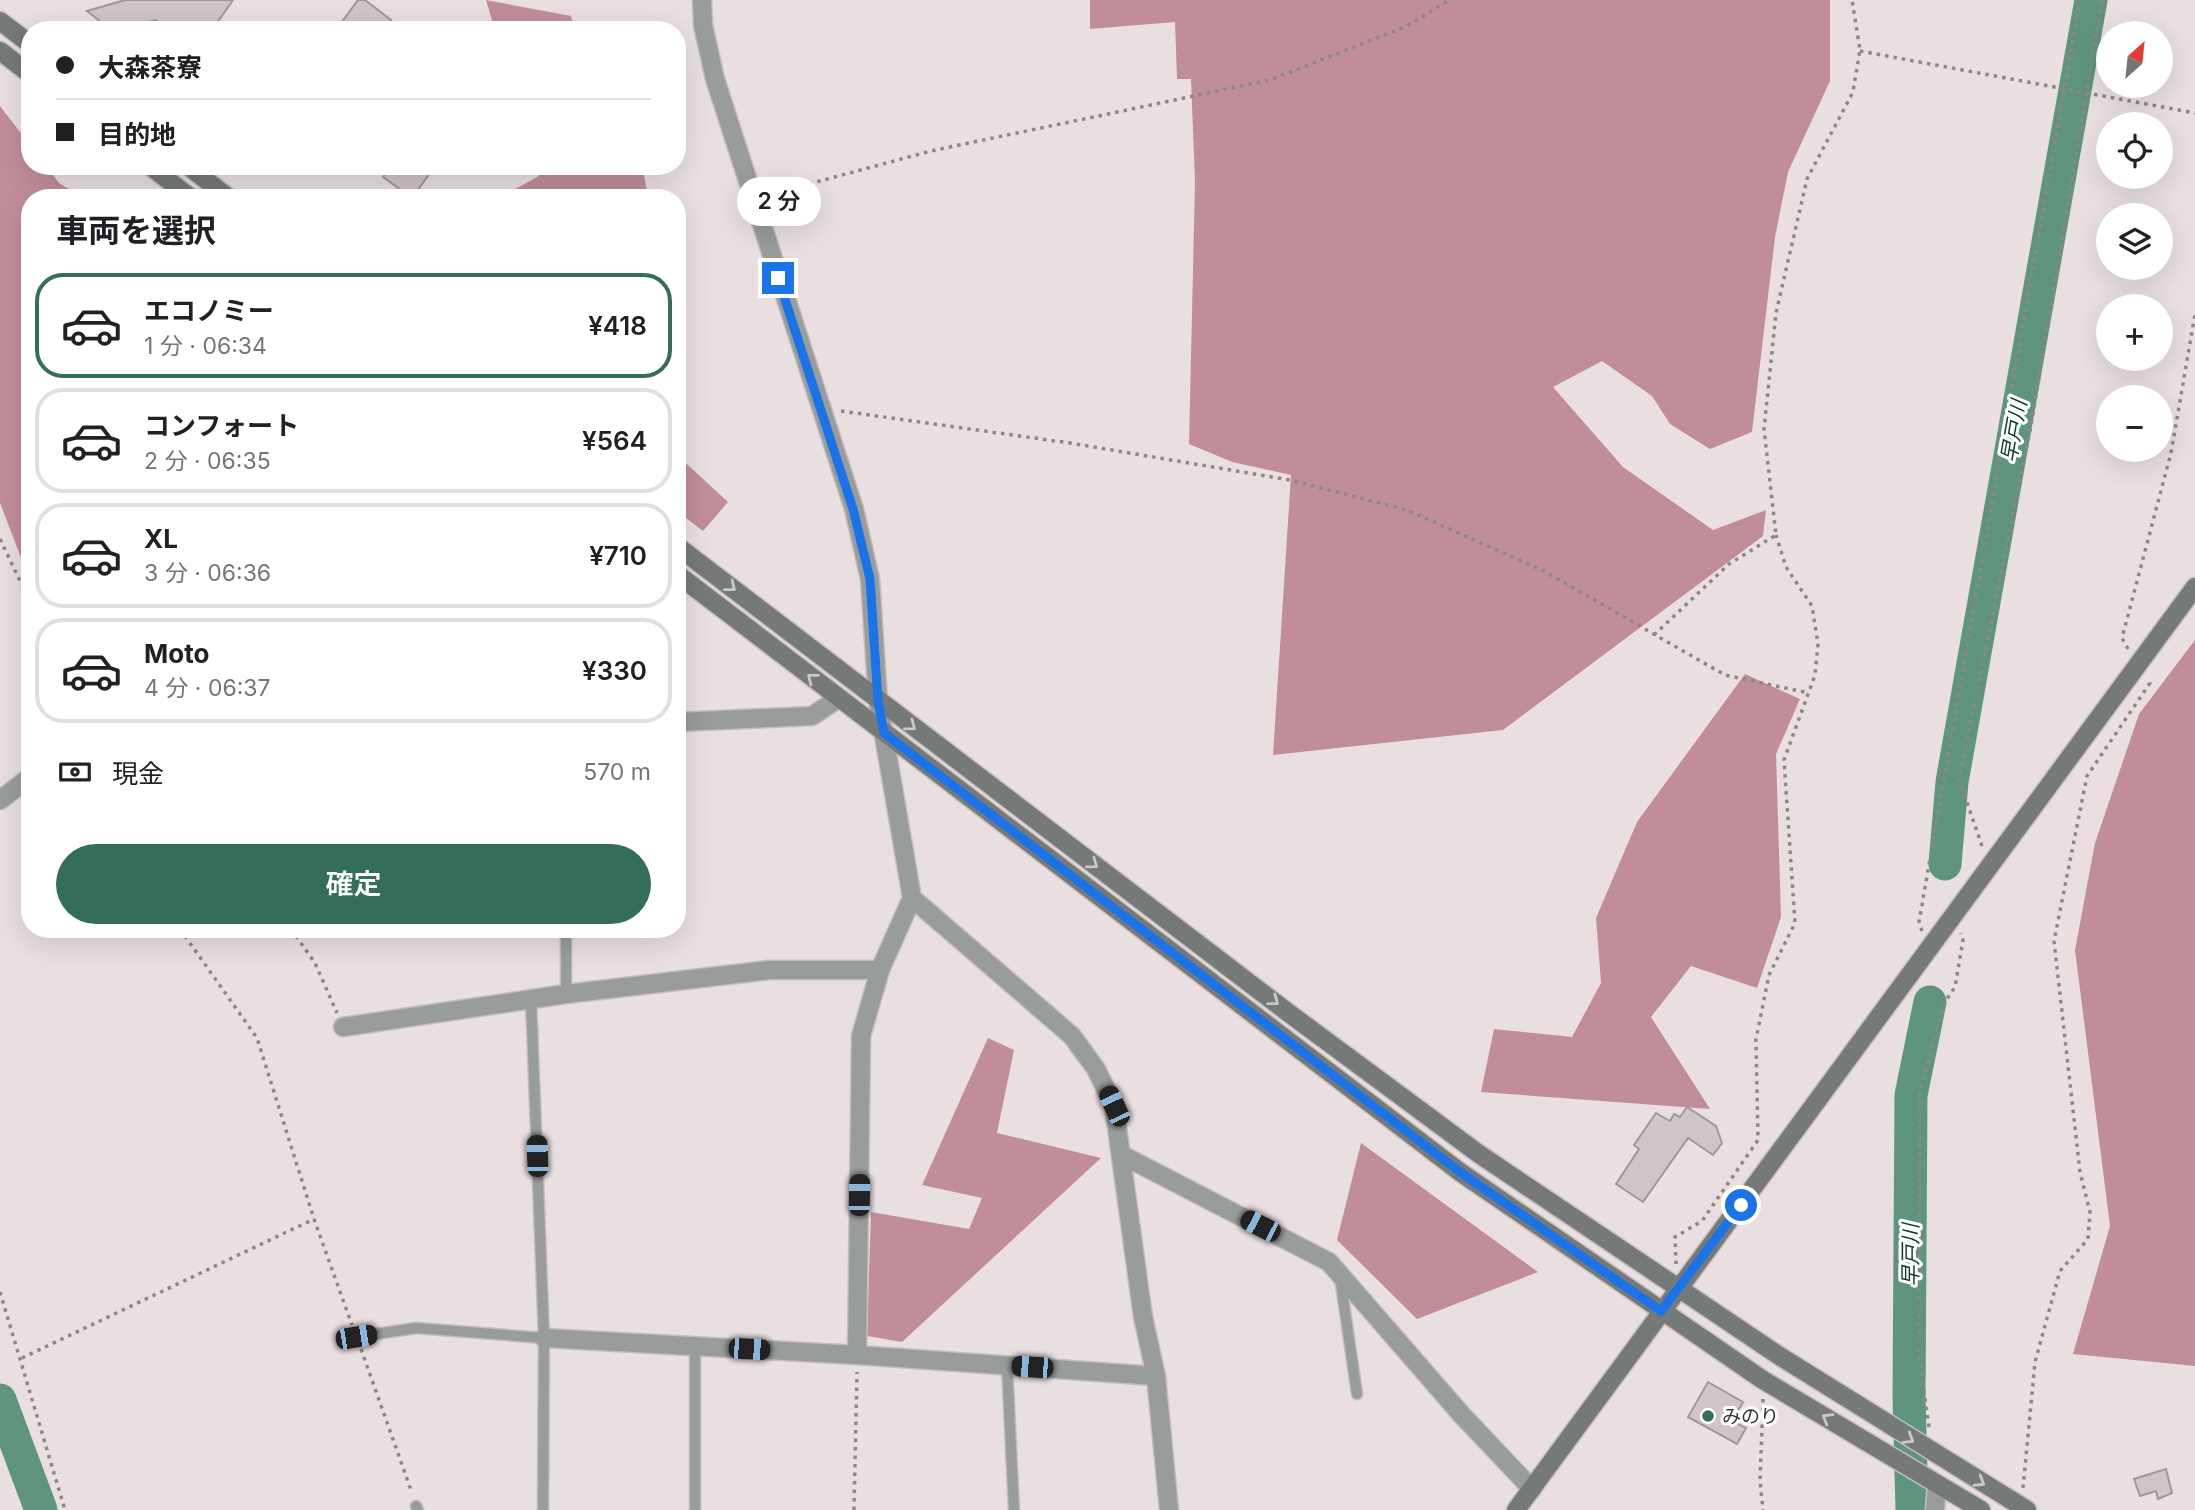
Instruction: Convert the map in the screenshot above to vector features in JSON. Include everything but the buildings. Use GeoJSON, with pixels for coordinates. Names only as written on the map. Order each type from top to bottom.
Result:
{"type":"FeatureCollection","features":[{"type":"Feature","properties":{"kind":"street"},"geometry":{"type":"LineString","coordinates":[[702,0],[703,26],[715,79],[853,509],[870,579],[878,701],[912,898],[880,970],[861,1036],[857,1355]]}},
{"type":"Feature","properties":{"kind":"street"},"geometry":{"type":"LineString","coordinates":[[0,21],[21,37]]}},
{"type":"Feature","properties":{"kind":"street"},"geometry":{"type":"LineString","coordinates":[[0,51],[21,67]]}},
{"type":"Feature","properties":{"kind":"street"},"geometry":{"type":"LineString","coordinates":[[162,175],[179,189]]}},
{"type":"Feature","properties":{"kind":"street"},"geometry":{"type":"LineString","coordinates":[[200,175],[217,189]]}},
{"type":"Feature","properties":{"kind":"street"},"geometry":{"type":"LineString","coordinates":[[686,552],[878,701],[1479,1154],[1678,1290],[1887,1425],[2024,1508]]}},
{"type":"Feature","properties":{"kind":"street"},"geometry":{"type":"LineString","coordinates":[[686,580],[1460,1172],[1763,1380],[1981,1510]]}},
{"type":"Feature","properties":{"kind":"street"},"geometry":{"type":"LineString","coordinates":[[1516,1510],[2195,587]]}},
{"type":"Feature","properties":{"kind":"street"},"geometry":{"type":"LineString","coordinates":[[686,722],[812,716],[839,698]]}},
{"type":"Feature","properties":{"kind":"street"},"geometry":{"type":"LineString","coordinates":[[0,800],[21,785]]}},
{"type":"Feature","properties":{"kind":"street"},"geometry":{"type":"LineString","coordinates":[[912,898],[1072,1036],[1096,1069],[1114,1106],[1143,1317],[1156,1376],[1169,1510]]}},
{"type":"Feature","properties":{"kind":"street"},"geometry":{"type":"LineString","coordinates":[[343,1027],[566,994],[769,970],[880,970]]}},
{"type":"Feature","properties":{"kind":"street"},"geometry":{"type":"LineString","coordinates":[[1122,1155],[1329,1262],[1342,1273],[1461,1414],[1532,1489]]}},
{"type":"Feature","properties":{"kind":"street"},"geometry":{"type":"LineString","coordinates":[[544,1338],[857,1355],[1156,1376]]}},
{"type":"Feature","properties":{"kind":"street"},"geometry":{"type":"LineString","coordinates":[[1935,1510],[1937,1483]]}},
{"type":"Feature","properties":{"kind":"lane"},"geometry":{"type":"LineString","coordinates":[[566,938],[566,994]]}},
{"type":"Feature","properties":{"kind":"lane"},"geometry":{"type":"LineString","coordinates":[[531,999],[544,1338],[542,1510]]}},
{"type":"Feature","properties":{"kind":"lane"},"geometry":{"type":"LineString","coordinates":[[1342,1273],[1338,1280],[1357,1394]]}},
{"type":"Feature","properties":{"kind":"lane"},"geometry":{"type":"LineString","coordinates":[[356,1337],[416,1328],[544,1338]]}},
{"type":"Feature","properties":{"kind":"lane"},"geometry":{"type":"LineString","coordinates":[[695,1346],[695,1510]]}},
{"type":"Feature","properties":{"kind":"lane"},"geometry":{"type":"LineString","coordinates":[[1007,1365],[1014,1510]]}},
{"type":"Feature","properties":{"kind":"path"},"geometry":{"type":"LineString","coordinates":[[754,199],[931,151],[1270,80],[1407,26],[1449,0]]}},
{"type":"Feature","properties":{"kind":"path"},"geometry":{"type":"LineString","coordinates":[[1678,1290],[1675,1237],[1702,1221],[1758,1140],[1756,1039],[1769,975],[1795,923],[1784,760],[1815,674],[1818,644],[1812,606],[1786,567],[1776,535],[1764,429],[1776,313],[1807,178],[1853,92],[1860,51],[1852,0]]}},
{"type":"Feature","properties":{"kind":"path"},"geometry":{"type":"LineString","coordinates":[[1929,949],[1919,922],[2080,0]]}},
{"type":"Feature","properties":{"kind":"path"},"geometry":{"type":"LineString","coordinates":[[1989,866],[1959,779],[2030,431],[2102,0]]}},
{"type":"Feature","properties":{"kind":"path"},"geometry":{"type":"LineString","coordinates":[[1860,51],[2195,113]]}},
{"type":"Feature","properties":{"kind":"path"},"geometry":{"type":"LineString","coordinates":[[2024,1508],[2035,1362],[2060,1271],[2088,1239],[2090,1212],[2080,1172],[2054,941],[2087,776],[2150,683],[2122,638],[2171,453],[2195,314]]}},
{"type":"Feature","properties":{"kind":"path"},"geometry":{"type":"LineString","coordinates":[[820,408],[1070,443],[1290,480],[1407,510],[1545,571],[1725,675],[1808,693]]}},
{"type":"Feature","properties":{"kind":"path"},"geometry":{"type":"LineString","coordinates":[[1654,635],[1730,564],[1776,535]]}},
{"type":"Feature","properties":{"kind":"path"},"geometry":{"type":"LineString","coordinates":[[0,539],[21,582]]}},
{"type":"Feature","properties":{"kind":"path"},"geometry":{"type":"LineString","coordinates":[[1932,1453],[1919,1356],[1920,1088],[1945,1002],[1955,988],[1963,940],[1955,914]]}},
{"type":"Feature","properties":{"kind":"path"},"geometry":{"type":"LineString","coordinates":[[186,938],[257,1038],[314,1219],[417,1508]]}},
{"type":"Feature","properties":{"kind":"path"},"geometry":{"type":"LineString","coordinates":[[297,938],[315,963],[343,1027]]}},
{"type":"Feature","properties":{"kind":"path"},"geometry":{"type":"LineString","coordinates":[[22,1358],[314,1219]]}},
{"type":"Feature","properties":{"kind":"path"},"geometry":{"type":"LineString","coordinates":[[0,1292],[22,1358],[65,1510]]}},
{"type":"Feature","properties":{"kind":"path"},"geometry":{"type":"LineString","coordinates":[[854,1510],[857,1355]]}},
{"type":"Feature","properties":{"kind":"path"},"geometry":{"type":"LineString","coordinates":[[1763,1380],[1760,1481],[1763,1510]]}},
{"type":"Feature","properties":{"kind":"shaded area"},"geometry":{"type":"Polygon","coordinates":[[[486,0],[571,16],[572,21],[492,21],[486,0]]]}},
{"type":"Feature","properties":{"kind":"shaded area"},"geometry":{"type":"Polygon","coordinates":[[[1090,0],[1830,0],[1830,81],[1788,172],[1775,237],[1752,432],[1710,449],[1670,424],[1652,396],[1602,361],[1553,387],[1623,467],[1713,530],[1766,510],[1763,536],[1503,730],[1273,755],[1291,475],[1232,462],[1189,444],[1195,182],[1191,79],[1177,79],[1175,22],[1090,29],[1090,0]]]}},
{"type":"Feature","properties":{"kind":"shaded area"},"geometry":{"type":"Polygon","coordinates":[[[0,106],[21,133],[21,175],[53,175],[69,189],[21,189],[21,558],[0,503],[0,106]]]}},
{"type":"Feature","properties":{"kind":"shaded area"},"geometry":{"type":"Polygon","coordinates":[[[644,175],[646,189],[515,189],[539,176],[644,175]]]}},
{"type":"Feature","properties":{"kind":"shaded area"},"geometry":{"type":"Polygon","coordinates":[[[686,463],[728,502],[703,531],[686,518],[686,463]]]}},
{"type":"Feature","properties":{"kind":"shaded area"},"geometry":{"type":"Polygon","coordinates":[[[2195,640],[2195,1366],[2073,1354],[2110,1226],[2075,950],[2095,843],[2139,714],[2195,640]]]}},
{"type":"Feature","properties":{"kind":"shaded area"},"geometry":{"type":"Polygon","coordinates":[[[1745,674],[1800,699],[1776,754],[1781,917],[1757,988],[1691,966],[1651,1017],[1710,1109],[1481,1092],[1494,1029],[1572,1037],[1601,983],[1596,918],[1637,822],[1745,674]]]}},
{"type":"Feature","properties":{"kind":"shaded area"},"geometry":{"type":"Polygon","coordinates":[[[988,1038],[1014,1050],[997,1133],[1101,1158],[902,1342],[867,1336],[871,1212],[969,1229],[982,1198],[922,1185],[988,1038]]]}},
{"type":"Feature","properties":{"kind":"shaded area"},"geometry":{"type":"Polygon","coordinates":[[[1361,1143],[1538,1272],[1417,1319],[1337,1240],[1361,1143]]]}},
{"type":"Feature","properties":{"kind":"waterway","name":"早戸川"},"geometry":{"type":"LineString","coordinates":[[1945,864],[1952,782],[2091,0]]}},
{"type":"Feature","properties":{"kind":"waterway","name":"早戸川"},"geometry":{"type":"LineString","coordinates":[[1912,1510],[1909,1397],[1911,1095],[1930,1002]]}},
{"type":"Feature","properties":{"kind":"waterway"},"geometry":{"type":"LineString","coordinates":[[0,1400],[41,1510]]}},
{"type":"Feature","properties":{"kind":"place","name":"みのり"},"geometry":{"type":"Point","coordinates":[1708,1416]}},
{"type":"Feature","properties":{"kind":"route"},"geometry":{"type":"LineString","coordinates":[[778,278],[853,509],[870,579],[878,701],[884,733],[1460,1172],[1661,1311],[1741,1205]]}}]}
